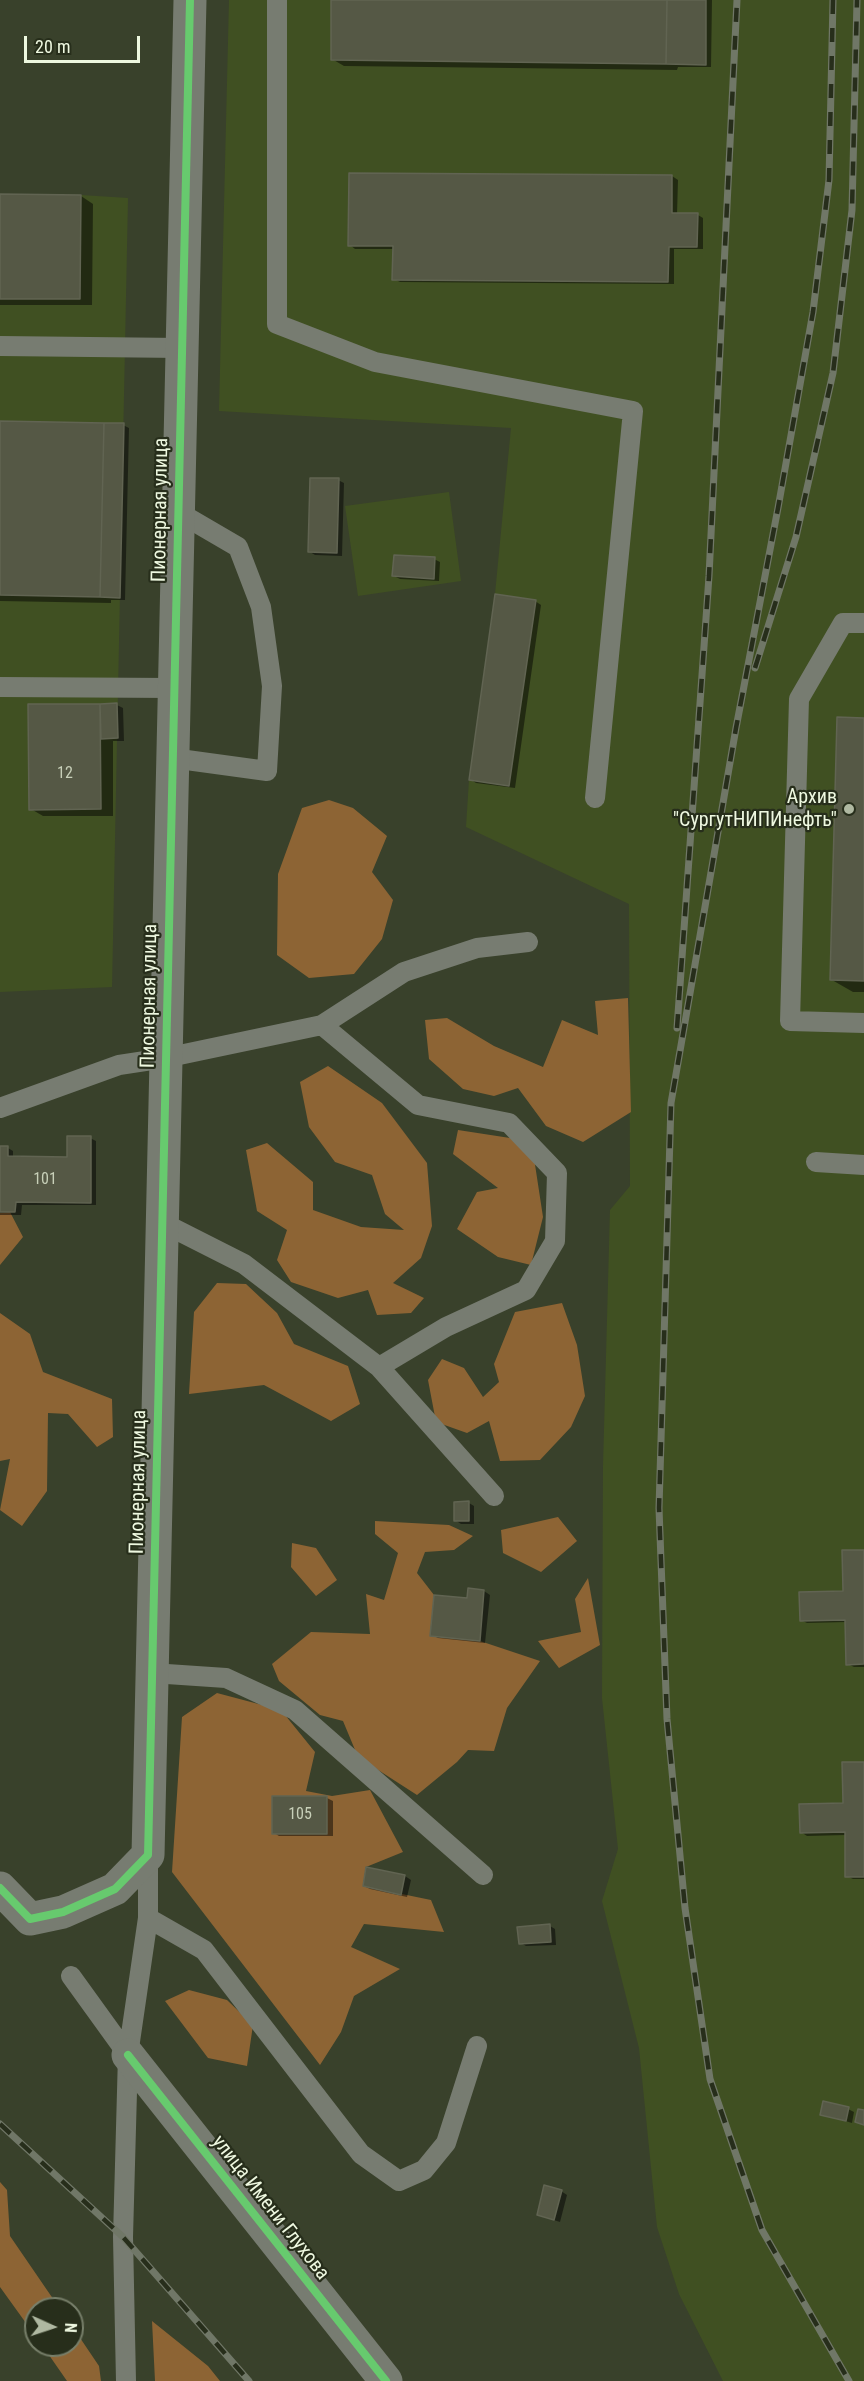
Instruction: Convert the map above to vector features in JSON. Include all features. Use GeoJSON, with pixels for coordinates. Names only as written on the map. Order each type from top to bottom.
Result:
{"type":"FeatureCollection","features":[{"type":"Feature","properties":{"kind":"street","name":"Пионерная улица"},"geometry":{"type":"LineString","coordinates":[[148,1855],[189,0]]}},
{"type":"Feature","properties":{"kind":"street"},"geometry":{"type":"LineString","coordinates":[[0,1888],[30,1919],[63,1912],[115,1889],[148,1855]]}},
{"type":"Feature","properties":{"kind":"street","name":"улица Имени Глухова"},"geometry":{"type":"LineString","coordinates":[[128,2055],[386,2381]]}},
{"type":"Feature","properties":{"kind":"lane"},"geometry":{"type":"LineString","coordinates":[[277,0],[277,324],[375,362],[633,411],[595,798]]}},
{"type":"Feature","properties":{"kind":"lane"},"geometry":{"type":"LineString","coordinates":[[0,346],[181,348]]}},
{"type":"Feature","properties":{"kind":"lane"},"geometry":{"type":"LineString","coordinates":[[172,758],[267,771],[272,686],[261,607],[238,547],[178,512]]}},
{"type":"Feature","properties":{"kind":"lane"},"geometry":{"type":"LineString","coordinates":[[864,623],[843,622],[799,699],[790,1022],[864,1023]]}},
{"type":"Feature","properties":{"kind":"lane"},"geometry":{"type":"LineString","coordinates":[[0,687],[174,688]]}},
{"type":"Feature","properties":{"kind":"lane"},"geometry":{"type":"LineString","coordinates":[[0,1108],[119,1065],[165,1058],[322,1025],[404,972],[477,948],[528,942]]}},
{"type":"Feature","properties":{"kind":"lane"},"geometry":{"type":"LineString","coordinates":[[322,1025],[418,1105],[509,1123],[557,1173],[555,1241],[526,1290],[446,1327],[379,1367]]}},
{"type":"Feature","properties":{"kind":"lane"},"geometry":{"type":"LineString","coordinates":[[816,1162],[864,1166]]}},
{"type":"Feature","properties":{"kind":"lane"},"geometry":{"type":"LineString","coordinates":[[161,1222],[244,1264],[379,1367],[494,1497]]}},
{"type":"Feature","properties":{"kind":"lane"},"geometry":{"type":"LineString","coordinates":[[152,1673],[226,1678],[295,1710],[483,1875]]}},
{"type":"Feature","properties":{"kind":"lane"},"geometry":{"type":"LineString","coordinates":[[126,2381],[123,2237],[128,2055],[148,1918],[148,1855]]}},
{"type":"Feature","properties":{"kind":"lane"},"geometry":{"type":"LineString","coordinates":[[148,1918],[204,1950],[361,2154],[399,2181],[424,2170],[446,2143],[477,2046]]}},
{"type":"Feature","properties":{"kind":"lane","name":"улица Имени Глухова"},"geometry":{"type":"LineString","coordinates":[[71,1976],[128,2055]]}},
{"type":"Feature","properties":{"kind":"shaded area"},"geometry":{"type":"Polygon","coordinates":[[[229,0],[864,0],[864,2381],[723,2381],[679,2294],[657,2227],[639,2048],[602,1901],[618,1849],[602,1698],[603,1466],[610,1210],[630,1186],[629,904],[466,827],[469,780],[495,594],[511,428],[219,411],[229,0]]]}},
{"type":"Feature","properties":{"kind":"shaded area"},"geometry":{"type":"Polygon","coordinates":[[[0,194],[128,198],[112,987],[0,992],[0,194]]]}},
{"type":"Feature","properties":{"kind":"shaded area"},"geometry":{"type":"Polygon","coordinates":[[[449,492],[461,581],[358,596],[345,506],[449,492]]]}},
{"type":"Feature","properties":{"kind":"shaded area"},"geometry":{"type":"Polygon","coordinates":[[[329,800],[353,808],[387,836],[372,872],[393,900],[382,939],[354,974],[309,978],[277,955],[278,874],[302,808],[329,800]]]}},
{"type":"Feature","properties":{"kind":"shaded area"},"geometry":{"type":"Polygon","coordinates":[[[628,998],[631,1112],[583,1142],[546,1126],[518,1088],[494,1096],[463,1089],[429,1059],[425,1020],[447,1018],[494,1046],[543,1067],[562,1020],[598,1035],[595,1001],[628,998]]]}},
{"type":"Feature","properties":{"kind":"shaded area"},"geometry":{"type":"Polygon","coordinates":[[[328,1066],[382,1103],[427,1163],[432,1226],[421,1258],[393,1283],[424,1298],[411,1313],[377,1315],[368,1290],[338,1298],[291,1282],[277,1260],[287,1230],[257,1211],[246,1150],[267,1143],[313,1182],[313,1210],[361,1227],[404,1230],[385,1214],[372,1175],[335,1162],[309,1127],[300,1082],[328,1066]]]}},
{"type":"Feature","properties":{"kind":"shaded area"},"geometry":{"type":"Polygon","coordinates":[[[458,1130],[510,1138],[534,1158],[543,1217],[531,1265],[498,1257],[457,1229],[477,1192],[498,1188],[453,1154],[458,1130]]]}},
{"type":"Feature","properties":{"kind":"shaded area"},"geometry":{"type":"Polygon","coordinates":[[[10,1212],[23,1237],[0,1265],[0,1213],[10,1212]]]}},
{"type":"Feature","properties":{"kind":"shaded area"},"geometry":{"type":"Polygon","coordinates":[[[217,1283],[246,1284],[277,1313],[294,1344],[348,1366],[360,1404],[331,1421],[264,1385],[189,1394],[194,1312],[217,1283]]]}},
{"type":"Feature","properties":{"kind":"shaded area"},"geometry":{"type":"Polygon","coordinates":[[[562,1303],[577,1345],[585,1396],[571,1427],[540,1460],[500,1461],[489,1421],[467,1433],[436,1422],[428,1380],[442,1359],[464,1368],[483,1397],[499,1382],[494,1364],[515,1312],[562,1303]]]}},
{"type":"Feature","properties":{"kind":"shaded area"},"geometry":{"type":"Polygon","coordinates":[[[0,1313],[30,1334],[43,1372],[112,1399],[113,1437],[97,1447],[68,1414],[48,1413],[47,1491],[22,1526],[0,1510],[10,1459],[0,1461],[0,1313]]]}},
{"type":"Feature","properties":{"kind":"shaded area"},"geometry":{"type":"Polygon","coordinates":[[[558,1517],[577,1541],[541,1572],[503,1553],[501,1530],[558,1517]]]}},
{"type":"Feature","properties":{"kind":"shaded area"},"geometry":{"type":"Polygon","coordinates":[[[375,1521],[449,1525],[473,1536],[454,1550],[425,1552],[417,1573],[434,1595],[480,1641],[540,1661],[507,1708],[494,1751],[468,1750],[417,1795],[358,1757],[343,1721],[320,1715],[279,1681],[272,1664],[311,1632],[370,1634],[366,1594],[384,1600],[398,1553],[375,1534],[375,1521]]]}},
{"type":"Feature","properties":{"kind":"shaded area"},"geometry":{"type":"Polygon","coordinates":[[[292,1543],[316,1548],[337,1580],[316,1596],[291,1567],[292,1543]]]}},
{"type":"Feature","properties":{"kind":"shaded area"},"geometry":{"type":"Polygon","coordinates":[[[588,1578],[600,1645],[559,1668],[538,1641],[581,1632],[575,1599],[588,1578]]]}},
{"type":"Feature","properties":{"kind":"shaded area"},"geometry":{"type":"Polygon","coordinates":[[[217,1693],[281,1710],[315,1752],[306,1791],[332,1796],[370,1790],[403,1852],[366,1867],[363,1886],[431,1900],[444,1932],[364,1924],[351,1947],[400,1969],[354,1996],[341,2032],[320,2065],[172,1872],[182,1717],[217,1693]]]}},
{"type":"Feature","properties":{"kind":"shaded area"},"geometry":{"type":"Polygon","coordinates":[[[189,1990],[227,2000],[253,2025],[247,2066],[208,2058],[165,2001],[189,1990]]]}},
{"type":"Feature","properties":{"kind":"shaded area"},"geometry":{"type":"Polygon","coordinates":[[[0,2182],[7,2190],[10,2236],[52,2297],[24,2297],[24,2320],[0,2287],[0,2182]]]}},
{"type":"Feature","properties":{"kind":"shaded area"},"geometry":{"type":"Polygon","coordinates":[[[152,2321],[208,2366],[220,2381],[155,2381],[152,2321]]]}},
{"type":"Feature","properties":{"kind":"shaded area"},"geometry":{"type":"Polygon","coordinates":[[[84,2344],[99,2366],[101,2381],[67,2381],[50,2357],[84,2357],[84,2344]]]}},
{"type":"Feature","properties":{"kind":"building"},"geometry":{"type":"Polygon","coordinates":[[[331,0],[667,0],[666,64],[331,60],[331,0]]]}},
{"type":"Feature","properties":{"kind":"building"},"geometry":{"type":"Polygon","coordinates":[[[667,0],[706,0],[706,65],[666,64],[667,0]]]}},
{"type":"Feature","properties":{"kind":"building"},"geometry":{"type":"Polygon","coordinates":[[[349,173],[672,175],[672,213],[698,213],[697,247],[669,247],[668,282],[392,280],[393,246],[348,246],[349,173]]]}},
{"type":"Feature","properties":{"kind":"building"},"geometry":{"type":"Polygon","coordinates":[[[0,194],[81,195],[80,299],[0,299],[0,194]]]}},
{"type":"Feature","properties":{"kind":"building"},"geometry":{"type":"Polygon","coordinates":[[[0,421],[104,423],[100,597],[0,595],[0,421]]]}},
{"type":"Feature","properties":{"kind":"building"},"geometry":{"type":"Polygon","coordinates":[[[104,423],[124,423],[120,598],[100,597],[104,423]]]}},
{"type":"Feature","properties":{"kind":"building"},"geometry":{"type":"Polygon","coordinates":[[[310,478],[339,478],[337,553],[308,552],[310,478]]]}},
{"type":"Feature","properties":{"kind":"building"},"geometry":{"type":"Polygon","coordinates":[[[394,555],[435,557],[434,579],[392,576],[394,555]]]}},
{"type":"Feature","properties":{"kind":"building"},"geometry":{"type":"Polygon","coordinates":[[[495,594],[536,600],[509,786],[469,780],[495,594]]]}},
{"type":"Feature","properties":{"kind":"building"},"geometry":{"type":"Polygon","coordinates":[[[117,703],[118,738],[101,739],[100,704],[117,703]]]}},
{"type":"Feature","properties":{"kind":"building"},"geometry":{"type":"Polygon","coordinates":[[[28,704],[100,704],[101,809],[29,810],[28,704]]]}},
{"type":"Feature","properties":{"kind":"building","name":"Архив \"СургутНИПИнефть\""},"geometry":{"type":"Polygon","coordinates":[[[837,717],[864,718],[864,981],[830,980],[837,717]]]}},
{"type":"Feature","properties":{"kind":"building"},"geometry":{"type":"Polygon","coordinates":[[[67,1136],[91,1136],[91,1203],[16,1202],[15,1212],[0,1212],[0,1146],[8,1146],[8,1156],[67,1157],[67,1136]]]}},
{"type":"Feature","properties":{"kind":"building"},"geometry":{"type":"Polygon","coordinates":[[[469,1501],[469,1521],[454,1521],[454,1502],[469,1501]]]}},
{"type":"Feature","properties":{"kind":"building"},"geometry":{"type":"Polygon","coordinates":[[[842,1550],[864,1550],[864,1664],[846,1665],[845,1620],[800,1621],[799,1592],[843,1591],[842,1550]]]}},
{"type":"Feature","properties":{"kind":"building"},"geometry":{"type":"Polygon","coordinates":[[[468,1588],[484,1590],[480,1641],[430,1636],[434,1595],[467,1598],[468,1588]]]}},
{"type":"Feature","properties":{"kind":"building"},"geometry":{"type":"Polygon","coordinates":[[[842,1762],[864,1762],[864,1877],[845,1877],[845,1832],[800,1833],[799,1804],[843,1803],[842,1762]]]}},
{"type":"Feature","properties":{"kind":"building"},"geometry":{"type":"Polygon","coordinates":[[[272,1796],[327,1796],[327,1834],[272,1834],[272,1796]]]}},
{"type":"Feature","properties":{"kind":"building"},"geometry":{"type":"Polygon","coordinates":[[[366,1867],[405,1875],[401,1895],[363,1886],[366,1867]]]}},
{"type":"Feature","properties":{"kind":"building"},"geometry":{"type":"Polygon","coordinates":[[[550,1924],[551,1942],[519,1944],[517,1927],[550,1924]]]}},
{"type":"Feature","properties":{"kind":"building"},"geometry":{"type":"Polygon","coordinates":[[[823,2101],[849,2107],[846,2121],[820,2115],[823,2101]]]}},
{"type":"Feature","properties":{"kind":"building"},"geometry":{"type":"Polygon","coordinates":[[[858,2109],[864,2110],[864,2125],[855,2122],[858,2109]]]}},
{"type":"Feature","properties":{"kind":"building"},"geometry":{"type":"Polygon","coordinates":[[[544,2185],[562,2190],[554,2220],[537,2215],[544,2185]]]}},
{"type":"Feature","properties":{"kind":"railway"},"geometry":{"type":"LineString","coordinates":[[677,1028],[709,576],[737,0]]}},
{"type":"Feature","properties":{"kind":"railway"},"geometry":{"type":"LineString","coordinates":[[833,0],[829,180],[813,312],[736,728],[671,1103],[659,1508],[667,1719],[685,1908],[710,2079],[762,2230],[849,2381]]}},
{"type":"Feature","properties":{"kind":"railway"},"geometry":{"type":"LineString","coordinates":[[755,668],[796,537],[833,373],[852,210],[857,0]]}},
{"type":"Feature","properties":{"kind":"railway"},"geometry":{"type":"LineString","coordinates":[[0,2124],[123,2237],[249,2381]]}},
{"type":"Feature","properties":{"kind":"cycle path"},"geometry":{"type":"LineString","coordinates":[[0,1888],[30,1919],[63,1912],[115,1889],[148,1855],[190,0]]}},
{"type":"Feature","properties":{"kind":"cycle path"},"geometry":{"type":"LineString","coordinates":[[128,2055],[386,2381]]}},
{"type":"Feature","properties":{"kind":"place","name":"Архив \"СургутНИПИнефть\""},"geometry":{"type":"Point","coordinates":[849,809]}}]}
